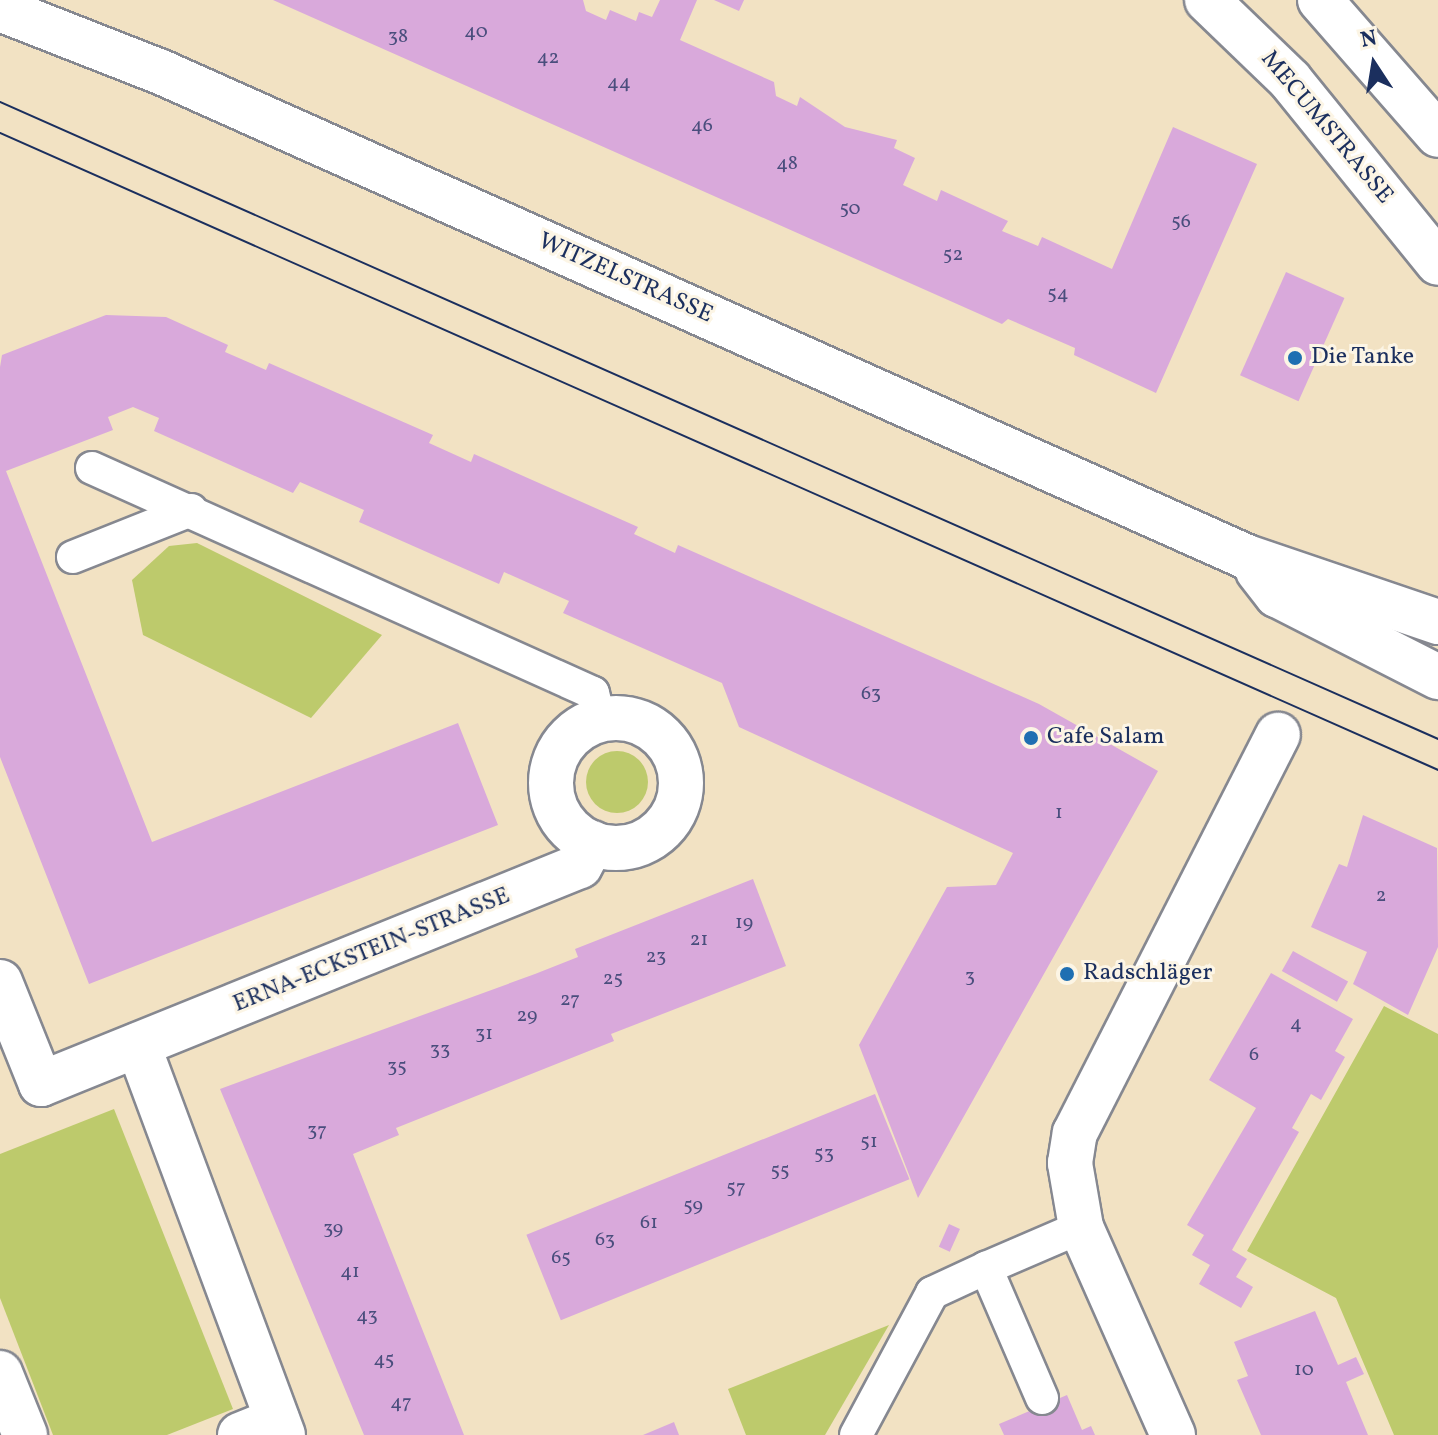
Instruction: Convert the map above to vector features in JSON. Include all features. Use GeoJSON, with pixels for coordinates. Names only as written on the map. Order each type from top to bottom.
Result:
{"type":"FeatureCollection","features":[{"type":"Feature","properties":{"kind":"street","name":"MECUMSTRASSE"},"geometry":{"type":"LineString","coordinates":[[1207,0],[1290,80],[1438,263]]}},
{"type":"Feature","properties":{"kind":"street"},"geometry":{"type":"LineString","coordinates":[[1320,0],[1438,135]]}},
{"type":"Feature","properties":{"kind":"street","name":"WITZELSTRASSE"},"geometry":{"type":"LineString","coordinates":[[2,14],[161,72],[1247,557],[1438,622]]}},
{"type":"Feature","properties":{"kind":"street","name":"WITZELSTRASSE"},"geometry":{"type":"LineString","coordinates":[[1247,557],[1277,595],[1438,677]]}},
{"type":"Feature","properties":{"kind":"street"},"geometry":{"type":"LineString","coordinates":[[635,720],[656,730],[672,748],[681,793],[669,821],[645,842],[625,848],[592,843],[563,822],[551,778],[570,736],[600,721],[635,720]]}},
{"type":"Feature","properties":{"kind":"street"},"geometry":{"type":"LineString","coordinates":[[1173,1435],[1081,1227],[1072,1197],[1075,1133],[1278,735]]}},
{"type":"Feature","properties":{"kind":"street","name":"ERNA-ECKSTEIN-STRASSE"},"geometry":{"type":"LineString","coordinates":[[4,1000],[41,1084],[580,866],[592,843]]}},
{"type":"Feature","properties":{"kind":"street"},"geometry":{"type":"LineString","coordinates":[[138,1045],[267,1430]]}},
{"type":"Feature","properties":{"kind":"street"},"geometry":{"type":"LineString","coordinates":[[0,1373],[25,1435]]}},
{"type":"Feature","properties":{"kind":"lane"},"geometry":{"type":"LineString","coordinates":[[92,468],[593,693],[600,721]]}},
{"type":"Feature","properties":{"kind":"lane"},"geometry":{"type":"LineString","coordinates":[[73,557],[191,510]]}},
{"type":"Feature","properties":{"kind":"lane"},"geometry":{"type":"LineString","coordinates":[[856,1435],[932,1293],[1081,1227]]}},
{"type":"Feature","properties":{"kind":"lane"},"geometry":{"type":"LineString","coordinates":[[986,1268],[1042,1398]]}},
{"type":"Feature","properties":{"kind":"green space"},"geometry":{"type":"Polygon","coordinates":[[[197,543],[382,635],[311,718],[143,635],[132,580],[169,546],[197,543]]]}},
{"type":"Feature","properties":{"kind":"green space"},"geometry":{"type":"Polygon","coordinates":[[[611,751],[623,751],[639,760],[646,770],[646,794],[639,804],[623,813],[611,813],[591,799],[586,788],[586,776],[600,756],[611,751]]]}},
{"type":"Feature","properties":{"kind":"green space"},"geometry":{"type":"Polygon","coordinates":[[[1384,1006],[1438,1034],[1438,1435],[1394,1435],[1336,1298],[1247,1251],[1384,1006]]]}},
{"type":"Feature","properties":{"kind":"green space"},"geometry":{"type":"Polygon","coordinates":[[[114,1109],[233,1409],[167,1435],[53,1435],[0,1298],[0,1154],[114,1109]]]}},
{"type":"Feature","properties":{"kind":"green space"},"geometry":{"type":"Polygon","coordinates":[[[889,1325],[825,1435],[746,1435],[728,1389],[889,1325]]]}},
{"type":"Feature","properties":{"kind":"building"},"geometry":{"type":"Polygon","coordinates":[[[273,0],[583,0],[586,11],[606,20],[610,10],[636,21],[639,12],[652,17],[660,0],[697,0],[680,40],[774,82],[776,96],[797,106],[800,97],[845,127],[897,140],[894,148],[915,158],[903,185],[937,201],[941,190],[1008,221],[1002,231],[1038,246],[1042,237],[1112,269],[1173,127],[1257,164],[1156,393],[1074,355],[1075,348],[1008,319],[1002,324],[273,0]]]}},
{"type":"Feature","properties":{"kind":"building"},"geometry":{"type":"Polygon","coordinates":[[[714,0],[744,0],[739,11],[714,0]]]}},
{"type":"Feature","properties":{"kind":"building"},"geometry":{"type":"Polygon","coordinates":[[[1286,272],[1344,298],[1299,401],[1240,375],[1286,272]]]}},
{"type":"Feature","properties":{"kind":"building"},"geometry":{"type":"Polygon","coordinates":[[[106,315],[166,317],[228,345],[225,352],[266,370],[269,363],[433,435],[429,443],[471,462],[474,454],[638,527],[634,534],[675,553],[678,545],[1039,704],[1158,771],[918,1198],[859,1045],[947,887],[996,885],[1013,853],[739,727],[722,683],[563,613],[569,601],[504,572],[499,584],[359,522],[364,510],[300,482],[293,493],[154,431],[159,418],[133,407],[108,417],[113,430],[6,471],[152,842],[458,723],[498,825],[89,984],[0,757],[0,367],[2,355],[106,315]]]}},
{"type":"Feature","properties":{"kind":"building"},"geometry":{"type":"Polygon","coordinates":[[[1363,815],[1437,848],[1438,947],[1408,1015],[1353,984],[1367,952],[1311,927],[1339,864],[1347,867],[1363,815]]]}},
{"type":"Feature","properties":{"kind":"building"},"geometry":{"type":"Polygon","coordinates":[[[753,879],[786,966],[611,1034],[614,1041],[396,1128],[399,1135],[353,1154],[464,1435],[364,1435],[220,1089],[535,974],[578,957],[575,949],[753,879]]]}},
{"type":"Feature","properties":{"kind":"building"},"geometry":{"type":"Polygon","coordinates":[[[1293,951],[1348,982],[1337,1002],[1282,971],[1293,951]]]}},
{"type":"Feature","properties":{"kind":"building"},"geometry":{"type":"Polygon","coordinates":[[[1271,973],[1353,1019],[1335,1051],[1345,1057],[1321,1100],[1311,1094],[1292,1128],[1299,1132],[1232,1250],[1247,1259],[1236,1277],[1253,1287],[1241,1308],[1199,1284],[1210,1265],[1192,1255],[1204,1235],[1187,1225],[1256,1108],[1209,1080],[1271,973]]]}},
{"type":"Feature","properties":{"kind":"building"},"geometry":{"type":"Polygon","coordinates":[[[875,1094],[909,1179],[561,1320],[526,1235],[875,1094]]]}},
{"type":"Feature","properties":{"kind":"building"},"geometry":{"type":"Polygon","coordinates":[[[949,1224],[960,1229],[950,1252],[939,1247],[949,1224]]]}},
{"type":"Feature","properties":{"kind":"building"},"geometry":{"type":"Polygon","coordinates":[[[1315,1311],[1338,1365],[1356,1357],[1364,1374],[1346,1382],[1368,1435],[1261,1435],[1237,1380],[1248,1376],[1234,1342],[1315,1311]]]}},
{"type":"Feature","properties":{"kind":"building"},"geometry":{"type":"Polygon","coordinates":[[[1067,1395],[1082,1430],[1091,1426],[1095,1435],[1004,1435],[999,1424],[1067,1395]]]}},
{"type":"Feature","properties":{"kind":"building"},"geometry":{"type":"Polygon","coordinates":[[[674,1422],[679,1435],[643,1435],[674,1422]]]}},
{"type":"Feature","properties":{"kind":"tram line"},"geometry":{"type":"LineString","coordinates":[[0,102],[1438,739]]}},
{"type":"Feature","properties":{"kind":"tram line"},"geometry":{"type":"LineString","coordinates":[[0,133],[1438,770]]}},
{"type":"Feature","properties":{"kind":"place","name":"Die Tanke"},"geometry":{"type":"Point","coordinates":[1295,358]}},
{"type":"Feature","properties":{"kind":"place","name":"Cafe Salam"},"geometry":{"type":"Point","coordinates":[1031,738]}},
{"type":"Feature","properties":{"kind":"place","name":"Radschläger"},"geometry":{"type":"Point","coordinates":[1067,974]}}]}
